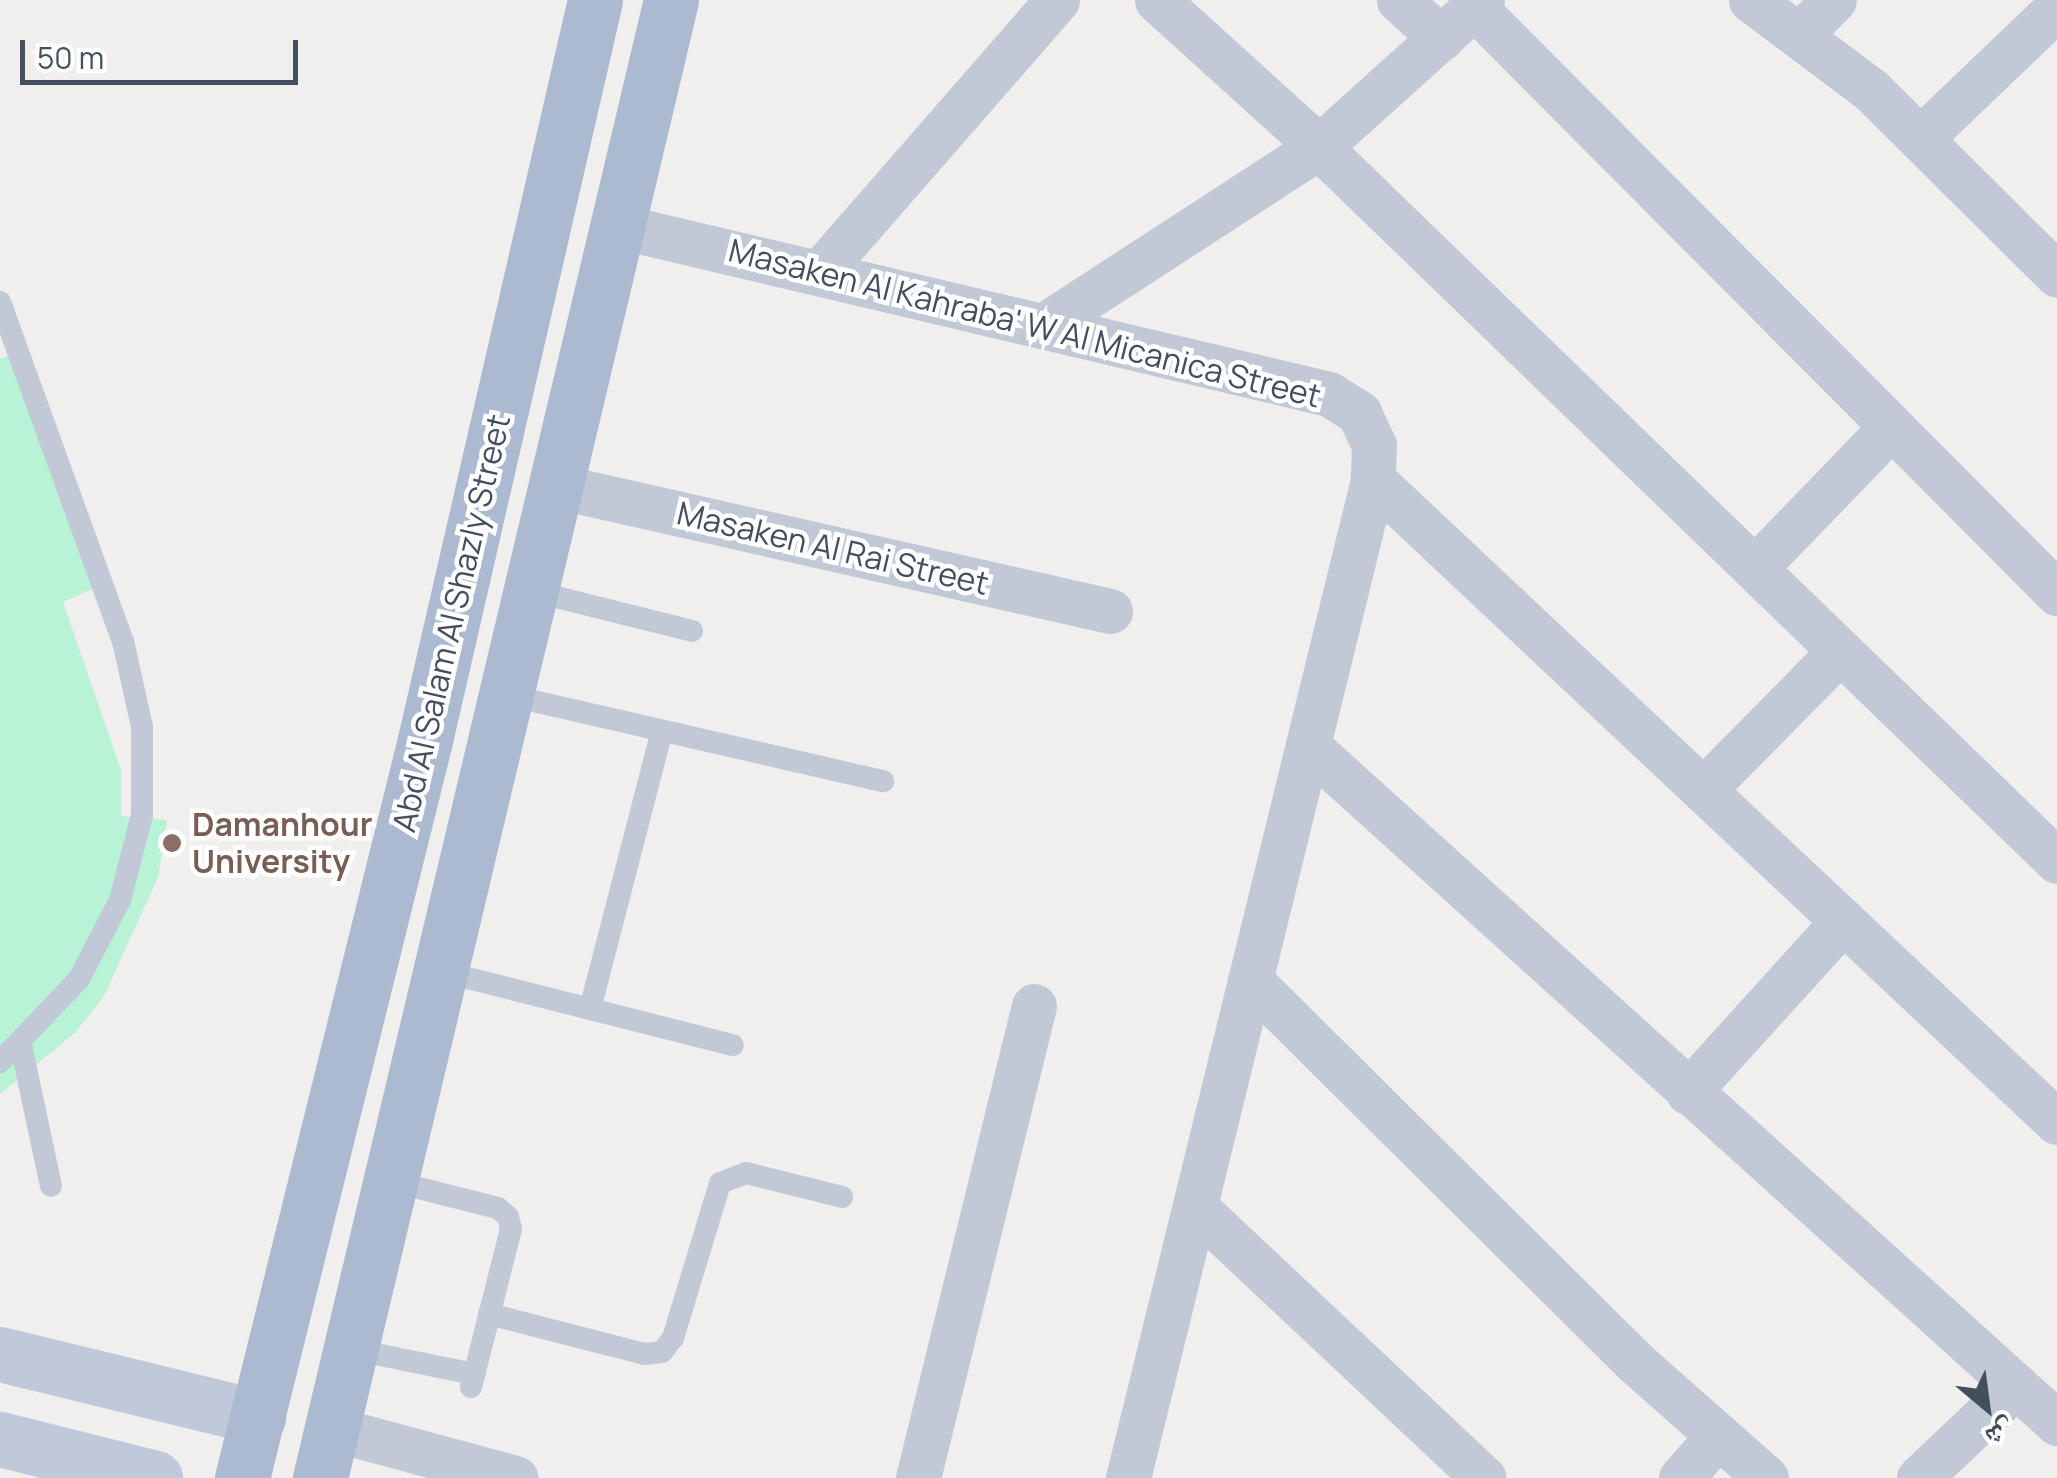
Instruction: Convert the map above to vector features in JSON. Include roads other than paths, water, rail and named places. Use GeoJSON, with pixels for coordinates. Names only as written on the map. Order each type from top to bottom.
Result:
{"type":"FeatureCollection","features":[{"type":"Feature","properties":{"kind":"main road","name":"Abd Al Salam Al Shazly Street"},"geometry":{"type":"LineString","coordinates":[[242,1478],[425,740],[595,0]]}},
{"type":"Feature","properties":{"kind":"main road"},"geometry":{"type":"LineString","coordinates":[[327,1453],[671,0]]}},
{"type":"Feature","properties":{"kind":"main road"},"geometry":{"type":"LineString","coordinates":[[456,604],[528,605]]}},
{"type":"Feature","properties":{"kind":"main road"},"geometry":{"type":"LineString","coordinates":[[425,740],[492,756]]}},
{"type":"Feature","properties":{"kind":"main road"},"geometry":{"type":"LineString","coordinates":[[0,1354],[258,1417]]}},
{"type":"Feature","properties":{"kind":"main road"},"geometry":{"type":"LineString","coordinates":[[0,1438],[155,1478]]}},
{"type":"Feature","properties":{"kind":"street"},"geometry":{"type":"LineString","coordinates":[[820,274],[1058,0]]}},
{"type":"Feature","properties":{"kind":"street"},"geometry":{"type":"LineString","coordinates":[[1158,0],[1319,147],[2057,861]]}},
{"type":"Feature","properties":{"kind":"street"},"geometry":{"type":"LineString","coordinates":[[1400,0],[1441,38]]}},
{"type":"Feature","properties":{"kind":"street"},"geometry":{"type":"LineString","coordinates":[[1751,0],[1802,32],[1923,136],[2019,244],[2057,275]]}},
{"type":"Feature","properties":{"kind":"street"},"geometry":{"type":"LineString","coordinates":[[1802,32],[1834,0]]}},
{"type":"Feature","properties":{"kind":"street"},"geometry":{"type":"LineString","coordinates":[[1043,326],[1319,147],[1478,3],[1890,428],[2057,593]]}},
{"type":"Feature","properties":{"kind":"street"},"geometry":{"type":"LineString","coordinates":[[1923,136],[2057,8]]}},
{"type":"Feature","properties":{"kind":"street","name":"Masaken Al Kahraba' W Al Micanica Street"},"geometry":{"type":"LineString","coordinates":[[618,226],[1329,394],[1359,413],[1374,444],[1373,480],[1128,1478]]}},
{"type":"Feature","properties":{"kind":"street"},"geometry":{"type":"LineString","coordinates":[[1755,568],[1890,428]]}},
{"type":"Feature","properties":{"kind":"street"},"geometry":{"type":"LineString","coordinates":[[1373,480],[2057,1122]]}},
{"type":"Feature","properties":{"kind":"street","name":"Masaken Al Rai Street"},"geometry":{"type":"LineString","coordinates":[[556,486],[1110,610]]}},
{"type":"Feature","properties":{"kind":"street"},"geometry":{"type":"LineString","coordinates":[[1703,790],[1840,651]]}},
{"type":"Feature","properties":{"kind":"street"},"geometry":{"type":"LineString","coordinates":[[1308,746],[2057,1423]]}},
{"type":"Feature","properties":{"kind":"street"},"geometry":{"type":"LineString","coordinates":[[1688,1092],[1843,921]]}},
{"type":"Feature","properties":{"kind":"street"},"geometry":{"type":"LineString","coordinates":[[1250,980],[1635,1362],[1766,1478]]}},
{"type":"Feature","properties":{"kind":"street"},"geometry":{"type":"LineString","coordinates":[[918,1478],[1034,1006]]}},
{"type":"Feature","properties":{"kind":"street"},"geometry":{"type":"LineString","coordinates":[[1195,1207],[1484,1478]]}},
{"type":"Feature","properties":{"kind":"street"},"geometry":{"type":"LineString","coordinates":[[1919,1478],[2016,1386]]}},
{"type":"Feature","properties":{"kind":"street"},"geometry":{"type":"LineString","coordinates":[[1681,1478],[1718,1436]]}},
{"type":"Feature","properties":{"kind":"street"},"geometry":{"type":"LineString","coordinates":[[327,1453],[515,1478]]}},
{"type":"Feature","properties":{"kind":"lane"},"geometry":{"type":"LineString","coordinates":[[0,302],[123,641],[142,727],[142,815],[120,900],[79,978],[21,1045],[0,1062]]}},
{"type":"Feature","properties":{"kind":"lane"},"geometry":{"type":"LineString","coordinates":[[528,605],[692,631]]}},
{"type":"Feature","properties":{"kind":"lane"},"geometry":{"type":"LineString","coordinates":[[507,695],[883,781]]}},
{"type":"Feature","properties":{"kind":"lane"},"geometry":{"type":"LineString","coordinates":[[590,1009],[662,731]]}},
{"type":"Feature","properties":{"kind":"lane"},"geometry":{"type":"LineString","coordinates":[[440,972],[732,1045]]}},
{"type":"Feature","properties":{"kind":"lane"},"geometry":{"type":"LineString","coordinates":[[21,1045],[50,1186]]}},
{"type":"Feature","properties":{"kind":"lane"},"geometry":{"type":"LineString","coordinates":[[489,1314],[644,1354],[662,1352],[673,1338],[720,1183],[746,1173],[842,1197]]}},
{"type":"Feature","properties":{"kind":"lane"},"geometry":{"type":"LineString","coordinates":[[351,1349],[472,1380],[489,1314],[508,1217],[498,1208],[391,1181]]}},
{"type":"Feature","properties":{"kind":"place","name":"Damanhour University"},"geometry":{"type":"Point","coordinates":[172,843]}}]}
